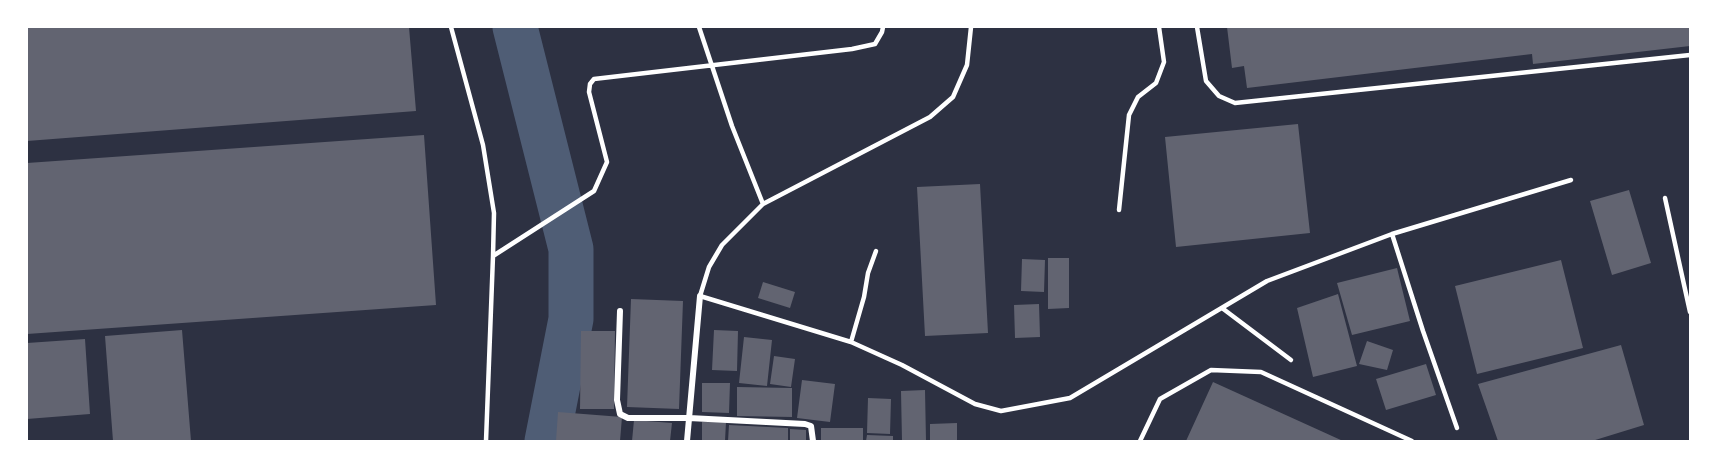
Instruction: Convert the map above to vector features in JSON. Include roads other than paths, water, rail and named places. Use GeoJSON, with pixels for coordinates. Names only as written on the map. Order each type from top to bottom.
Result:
{"type":"FeatureCollection","features":[{"type":"Feature","properties":{"kind":"street"},"geometry":{"type":"LineString","coordinates":[[687,441],[700,296]]}},
{"type":"Feature","properties":{"kind":"street"},"geometry":{"type":"LineString","coordinates":[[620,311],[617,399],[620,414],[628,418],[689,418],[805,424],[811,426],[813,441]]}},
{"type":"Feature","properties":{"kind":"lane"},"geometry":{"type":"LineString","coordinates":[[451,27],[483,145],[494,213],[486,441]]}},
{"type":"Feature","properties":{"kind":"lane"},"geometry":{"type":"LineString","coordinates":[[699,27],[732,126],[763,204]]}},
{"type":"Feature","properties":{"kind":"lane"},"geometry":{"type":"LineString","coordinates":[[494,256],[594,191],[607,162],[589,92],[590,84],[594,79],[852,49],[875,44],[883,27]]}},
{"type":"Feature","properties":{"kind":"lane"},"geometry":{"type":"LineString","coordinates":[[970,27],[967,66],[953,97],[930,117],[763,204],[722,245],[709,267],[700,296],[851,342],[975,404],[1001,411],[1070,398],[1268,281],[1392,234],[1571,180]]}},
{"type":"Feature","properties":{"kind":"lane"},"geometry":{"type":"LineString","coordinates":[[1119,210],[1129,116],[1138,97],[1156,83],[1164,62],[1159,27]]}},
{"type":"Feature","properties":{"kind":"lane"},"geometry":{"type":"LineString","coordinates":[[1197,27],[1206,81],[1219,96],[1236,103],[1690,55]]}},
{"type":"Feature","properties":{"kind":"lane"},"geometry":{"type":"LineString","coordinates":[[1665,198],[1690,312]]}},
{"type":"Feature","properties":{"kind":"lane"},"geometry":{"type":"LineString","coordinates":[[1392,234],[1457,428]]}},
{"type":"Feature","properties":{"kind":"lane"},"geometry":{"type":"LineString","coordinates":[[851,342],[864,297],[868,273],[876,251]]}},
{"type":"Feature","properties":{"kind":"lane"},"geometry":{"type":"LineString","coordinates":[[1222,308],[1291,360]]}},
{"type":"Feature","properties":{"kind":"lane"},"geometry":{"type":"LineString","coordinates":[[1140,441],[1160,399],[1211,370],[1260,372],[1412,441]]}},
{"type":"Feature","properties":{"kind":"waterway"},"geometry":{"type":"LineString","coordinates":[[515,27],[571,249],[571,319],[547,441]]}}]}
